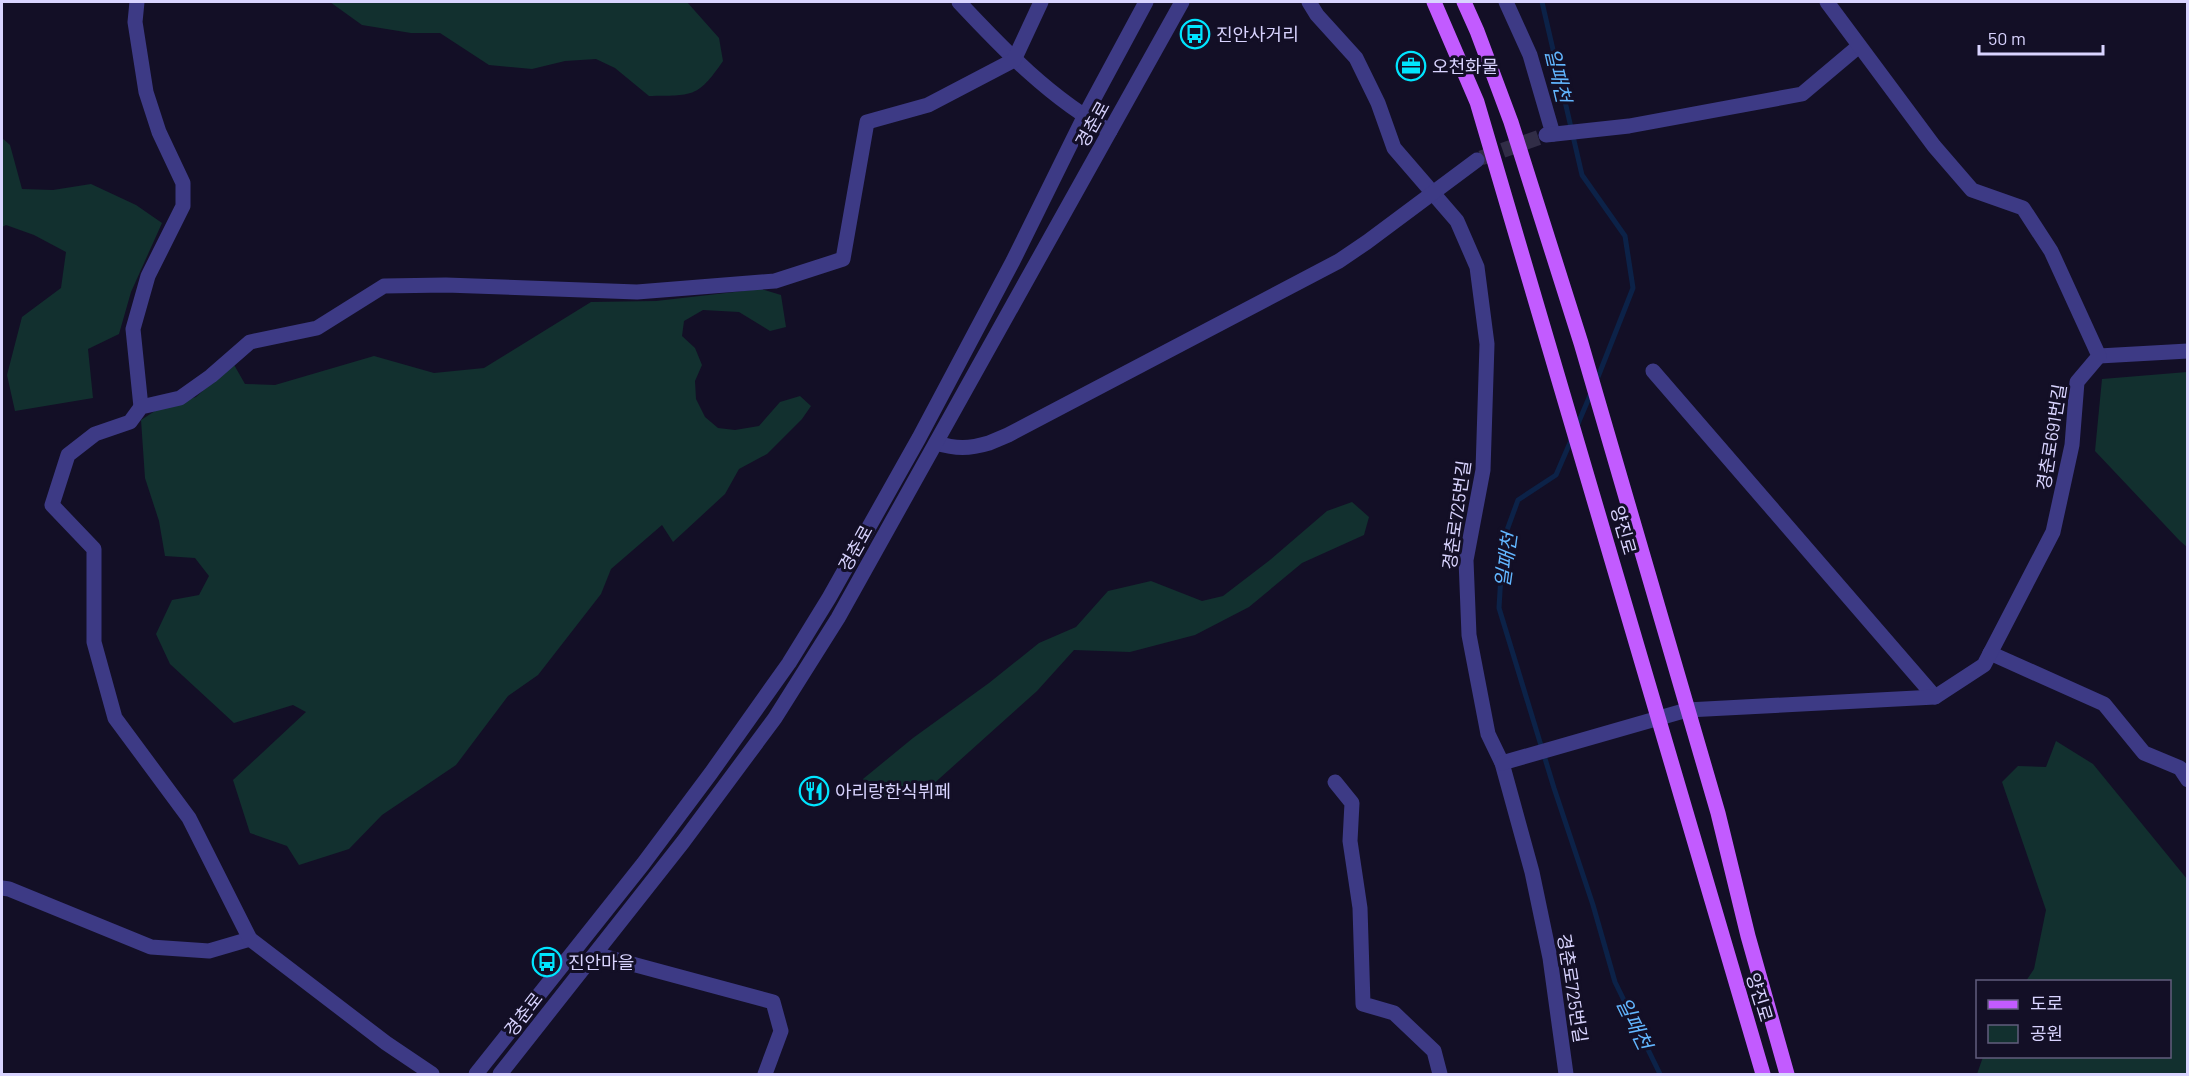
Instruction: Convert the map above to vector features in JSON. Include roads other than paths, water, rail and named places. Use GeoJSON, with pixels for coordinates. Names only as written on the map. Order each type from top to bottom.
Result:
{"type":"FeatureCollection","features":[{"type":"Feature","properties":{"kind":"main road","name":"양진로"},"geometry":{"type":"LineString","coordinates":[[1434,2],[1478,102],[1763,1074]]}},
{"type":"Feature","properties":{"kind":"main road","name":"양진로"},"geometry":{"type":"LineString","coordinates":[[1464,2],[1511,122],[1581,343],[1718,813],[1748,936],[1787,1074]]}},
{"type":"Feature","properties":{"kind":"street"},"geometry":{"type":"LineString","coordinates":[[137,2],[135,22],[146,92],[159,132],[183,183],[183,206],[148,276],[133,329],[141,407]]}},
{"type":"Feature","properties":{"kind":"street"},"geometry":{"type":"LineString","coordinates":[[959,2],[1014,60],[1084,117],[1110,131]]}},
{"type":"Feature","properties":{"kind":"street"},"geometry":{"type":"LineString","coordinates":[[432,1074],[386,1043],[250,939],[189,818],[116,718],[94,642],[94,549],[52,505],[68,455],[95,434],[130,422],[141,407],[180,398],[211,376],[250,342],[317,328],[384,286],[446,285],[637,292],[775,281],[843,260],[867,122],[928,105],[1014,60],[1041,2]]}},
{"type":"Feature","properties":{"kind":"street","name":"경춘로"},"geometry":{"type":"LineString","coordinates":[[476,1074],[650,855],[789,663],[829,598],[919,438],[1013,261],[1084,117],[1146,2]]}},
{"type":"Feature","properties":{"kind":"street","name":"경춘로"},"geometry":{"type":"LineString","coordinates":[[500,1074],[683,842],[775,718],[838,618],[1182,2]]}},
{"type":"Feature","properties":{"kind":"street","name":"경춘로725번길"},"geometry":{"type":"LineString","coordinates":[[1309,2],[1317,15],[1356,58],[1378,103],[1394,148],[1457,221],[1477,267],[1487,344],[1484,470],[1466,560],[1469,635],[1488,734],[1507,762],[1532,872],[1550,958],[1566,1074]]}},
{"type":"Feature","properties":{"kind":"street"},"geometry":{"type":"LineString","coordinates":[[1506,2],[1530,55],[1550,134],[1629,126],[1802,94],[1859,46]]}},
{"type":"Feature","properties":{"kind":"street"},"geometry":{"type":"LineString","coordinates":[[1827,2],[1934,146],[1972,190],[2023,208],[2051,251],[2098,356],[2187,351]]}},
{"type":"Feature","properties":{"kind":"street"},"geometry":{"type":"LineString","coordinates":[[936,443],[958,449],[972,448],[1008,435],[1339,261],[1477,160]]}},
{"type":"Feature","properties":{"kind":"street","name":"경춘로691번길"},"geometry":{"type":"LineString","coordinates":[[1507,762],[1687,710],[1935,697],[1984,666],[2053,532],[2072,445],[2077,382],[2098,356]]}},
{"type":"Feature","properties":{"kind":"street"},"geometry":{"type":"LineString","coordinates":[[1653,370],[1935,697]]}},
{"type":"Feature","properties":{"kind":"street"},"geometry":{"type":"LineString","coordinates":[[1990,653],[2104,704],[2144,753],[2180,768],[2187,780]]}},
{"type":"Feature","properties":{"kind":"street"},"geometry":{"type":"LineString","coordinates":[[1335,782],[1352,803],[1350,841],[1360,908],[1363,1004],[1394,1013],[1434,1051],[1440,1074]]}},
{"type":"Feature","properties":{"kind":"street"},"geometry":{"type":"LineString","coordinates":[[2,888],[9,888],[151,947],[209,951],[250,939]]}},
{"type":"Feature","properties":{"kind":"street"},"geometry":{"type":"LineString","coordinates":[[595,954],[773,1002],[781,1031],[765,1074]]}},
{"type":"Feature","properties":{"kind":"waterway","name":"일패천"},"geometry":{"type":"LineString","coordinates":[[1542,2],[1582,175],[1625,236],[1633,288],[1596,382]]}},
{"type":"Feature","properties":{"kind":"waterway","name":"일패천"},"geometry":{"type":"LineString","coordinates":[[1577,426],[1591,393]]}},
{"type":"Feature","properties":{"kind":"waterway","name":"일패천"},"geometry":{"type":"LineString","coordinates":[[1572,438],[1556,475],[1518,500],[1503,541],[1499,608],[1615,982],[1660,1074]]}},
{"type":"Feature","properties":{"kind":"tunnel"},"geometry":{"type":"LineString","coordinates":[[1481,158],[1546,135]]}},
{"type":"Feature","properties":{"kind":"place","name":"진안사거리"},"geometry":{"type":"Point","coordinates":[1195,34]}},
{"type":"Feature","properties":{"kind":"place","name":"오천화물"},"geometry":{"type":"Point","coordinates":[1411,66]}},
{"type":"Feature","properties":{"kind":"place","name":"아리랑한식뷔페"},"geometry":{"type":"Point","coordinates":[814,791]}},
{"type":"Feature","properties":{"kind":"place","name":"진안마을"},"geometry":{"type":"Point","coordinates":[547,962]}}]}
